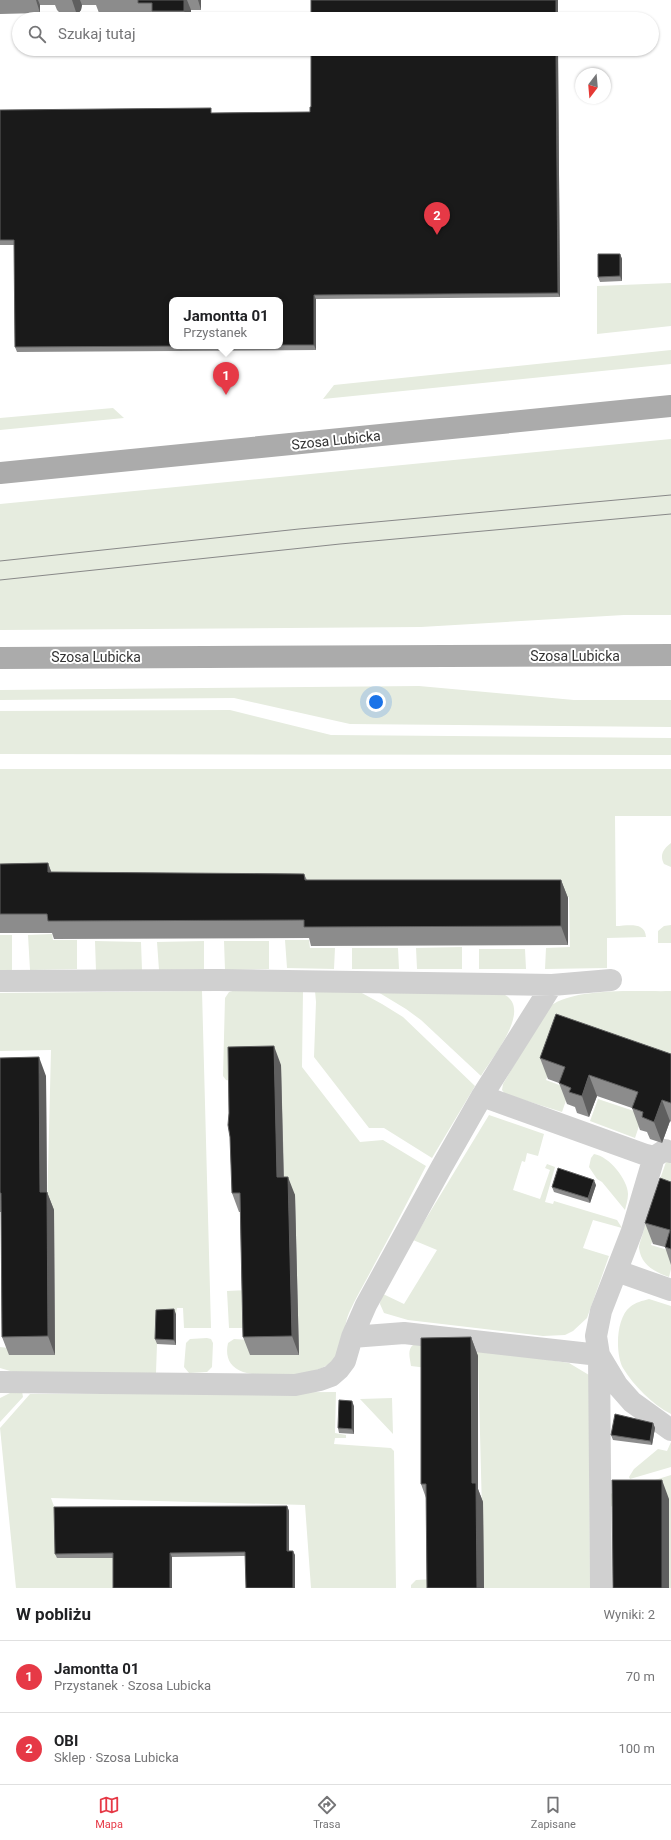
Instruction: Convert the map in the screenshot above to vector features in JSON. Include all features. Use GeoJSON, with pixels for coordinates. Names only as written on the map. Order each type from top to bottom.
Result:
{"type":"FeatureCollection","features":[{"type":"Feature","properties":{"kind":"main road","name":"Szosa Lubicka"},"geometry":{"type":"LineString","coordinates":[[0,473],[671,406]]}},
{"type":"Feature","properties":{"kind":"main road","name":"Szosa Lubicka"},"geometry":{"type":"LineString","coordinates":[[0,658],[671,655]]}},
{"type":"Feature","properties":{"kind":"street"},"geometry":{"type":"LineString","coordinates":[[0,981],[218,980],[552,985],[611,980]]}},
{"type":"Feature","properties":{"kind":"street"},"geometry":{"type":"LineString","coordinates":[[0,1382],[295,1385],[307,1384],[331,1376],[345,1361],[350,1350],[352,1338],[366,1305],[482,1096],[552,985]]}},
{"type":"Feature","properties":{"kind":"street"},"geometry":{"type":"LineString","coordinates":[[482,1096],[663,1155],[601,1311],[596,1336],[599,1355],[601,1588]]}},
{"type":"Feature","properties":{"kind":"street"},"geometry":{"type":"LineString","coordinates":[[617,1271],[671,1290]]}},
{"type":"Feature","properties":{"kind":"street"},"geometry":{"type":"LineString","coordinates":[[352,1338],[404,1332],[599,1355]]}},
{"type":"Feature","properties":{"kind":"street"},"geometry":{"type":"LineString","coordinates":[[599,1355],[617,1385],[632,1402],[671,1430]]}},
{"type":"Feature","properties":{"kind":"shaded area"},"geometry":{"type":"Polygon","coordinates":[[[671,283],[671,326],[597,334],[597,286],[671,283]]]}},
{"type":"Feature","properties":{"kind":"shaded area"},"geometry":{"type":"Polygon","coordinates":[[[671,350],[671,364],[323,399],[334,385],[671,350]]]}},
{"type":"Feature","properties":{"kind":"shaded area"},"geometry":{"type":"Polygon","coordinates":[[[113,408],[124,418],[0,430],[0,418],[113,408]]]}},
{"type":"Feature","properties":{"kind":"shaded area"},"geometry":{"type":"Polygon","coordinates":[[[671,439],[671,615],[624,615],[421,627],[0,630],[0,504],[671,439]]]}},
{"type":"Feature","properties":{"kind":"shaded area"},"geometry":{"type":"Polygon","coordinates":[[[419,686],[574,700],[671,700],[671,727],[350,724],[234,698],[0,700],[0,690],[419,686]]]}},
{"type":"Feature","properties":{"kind":"shaded area"},"geometry":{"type":"Polygon","coordinates":[[[230,710],[331,735],[671,738],[671,755],[0,754],[0,711],[230,710]]]}},
{"type":"Feature","properties":{"kind":"shaded area"},"geometry":{"type":"Polygon","coordinates":[[[0,769],[671,769],[671,816],[615,816],[616,926],[639,926],[645,932],[646,937],[607,938],[607,968],[545,969],[546,948],[570,947],[569,897],[313,897],[0,882],[0,769]]]}},
{"type":"Feature","properties":{"kind":"shaded area"},"geometry":{"type":"Polygon","coordinates":[[[671,843],[671,867],[664,864],[662,855],[664,849],[671,843]]]}},
{"type":"Feature","properties":{"kind":"shaded area"},"geometry":{"type":"Polygon","coordinates":[[[671,925],[671,943],[658,943],[658,931],[664,926],[671,925]]]}},
{"type":"Feature","properties":{"kind":"shaded area"},"geometry":{"type":"Polygon","coordinates":[[[52,934],[53,940],[77,940],[77,969],[30,970],[28,935],[52,934]]]}},
{"type":"Feature","properties":{"kind":"shaded area"},"geometry":{"type":"Polygon","coordinates":[[[0,935],[12,935],[12,970],[0,970],[0,935]]]}},
{"type":"Feature","properties":{"kind":"shaded area"},"geometry":{"type":"Polygon","coordinates":[[[285,940],[309,940],[310,948],[335,948],[334,969],[287,968],[285,940]]]}},
{"type":"Feature","properties":{"kind":"shaded area"},"geometry":{"type":"Polygon","coordinates":[[[95,941],[141,942],[142,970],[96,971],[95,941]]]}},
{"type":"Feature","properties":{"kind":"shaded area"},"geometry":{"type":"Polygon","coordinates":[[[204,941],[204,969],[159,970],[157,942],[204,941]]]}},
{"type":"Feature","properties":{"kind":"shaded area"},"geometry":{"type":"Polygon","coordinates":[[[224,941],[269,941],[269,969],[225,970],[224,941]]]}},
{"type":"Feature","properties":{"kind":"shaded area"},"geometry":{"type":"Polygon","coordinates":[[[462,947],[462,969],[417,969],[416,948],[462,947]]]}},
{"type":"Feature","properties":{"kind":"shaded area"},"geometry":{"type":"Polygon","coordinates":[[[352,948],[398,948],[399,969],[352,969],[352,948]]]}},
{"type":"Feature","properties":{"kind":"shaded area"},"geometry":{"type":"Polygon","coordinates":[[[479,949],[525,949],[526,969],[479,969],[479,949]]]}},
{"type":"Feature","properties":{"kind":"shaded area"},"geometry":{"type":"Polygon","coordinates":[[[373,989],[505,995],[512,1002],[514,1011],[512,1022],[501,1046],[481,1076],[421,1020],[373,989]]]}},
{"type":"Feature","properties":{"kind":"shaded area"},"geometry":{"type":"Polygon","coordinates":[[[236,990],[303,990],[302,1067],[360,1142],[383,1140],[426,1166],[352,1307],[347,1318],[341,1348],[337,1357],[329,1364],[306,1373],[265,1376],[243,1372],[231,1364],[227,1352],[228,1343],[234,1339],[250,1340],[250,1355],[299,1354],[295,1196],[284,1196],[235,1082],[226,1080],[223,1076],[225,998],[229,992],[236,990]]]}},
{"type":"Feature","properties":{"kind":"shaded area"},"geometry":{"type":"Polygon","coordinates":[[[202,991],[211,1328],[184,1328],[183,1308],[177,1308],[176,1314],[158,1315],[156,1373],[17,1373],[0,1368],[0,1347],[9,1348],[9,1355],[55,1355],[54,1211],[47,1210],[51,1050],[0,1051],[0,993],[202,991]]]}},
{"type":"Feature","properties":{"kind":"shaded area"},"geometry":{"type":"Polygon","coordinates":[[[315,991],[360,992],[382,1004],[403,1017],[475,1086],[432,1158],[384,1128],[369,1128],[314,1057],[315,991]]]}},
{"type":"Feature","properties":{"kind":"shaded area"},"geometry":{"type":"Polygon","coordinates":[[[671,991],[671,1070],[563,1032],[546,1080],[570,1089],[562,1112],[505,1094],[502,1090],[503,1084],[546,1010],[556,1002],[570,997],[605,992],[671,991]]]}},
{"type":"Feature","properties":{"kind":"shaded area"},"geometry":{"type":"Polygon","coordinates":[[[598,1099],[643,1114],[635,1138],[590,1121],[598,1099]]]}},
{"type":"Feature","properties":{"kind":"shaded area"},"geometry":{"type":"Polygon","coordinates":[[[489,1115],[544,1134],[538,1156],[527,1153],[525,1162],[522,1161],[513,1190],[540,1199],[550,1170],[545,1168],[547,1164],[555,1167],[545,1202],[553,1204],[554,1201],[617,1220],[622,1228],[593,1220],[583,1248],[609,1256],[587,1318],[573,1331],[565,1335],[543,1336],[408,1320],[384,1313],[380,1304],[381,1293],[404,1304],[437,1250],[413,1240],[489,1115]]]}},
{"type":"Feature","properties":{"kind":"shaded area"},"geometry":{"type":"Polygon","coordinates":[[[594,1154],[606,1159],[617,1170],[625,1182],[628,1194],[625,1210],[602,1182],[597,1179],[589,1167],[591,1158],[594,1154]]]}},
{"type":"Feature","properties":{"kind":"shaded area"},"geometry":{"type":"Polygon","coordinates":[[[671,1159],[671,1199],[666,1197],[651,1245],[671,1251],[671,1269],[669,1277],[654,1270],[646,1263],[640,1254],[639,1245],[653,1198],[666,1162],[671,1159]]]}},
{"type":"Feature","properties":{"kind":"shaded area"},"geometry":{"type":"Polygon","coordinates":[[[248,1290],[249,1328],[229,1328],[227,1291],[248,1290]]]}},
{"type":"Feature","properties":{"kind":"shaded area"},"geometry":{"type":"Polygon","coordinates":[[[649,1299],[671,1306],[671,1414],[650,1400],[638,1388],[620,1362],[618,1336],[625,1312],[635,1304],[649,1299]]]}},
{"type":"Feature","properties":{"kind":"shaded area"},"geometry":{"type":"Polygon","coordinates":[[[190,1339],[211,1339],[213,1343],[212,1367],[207,1372],[189,1373],[184,1367],[186,1343],[190,1339]]]}},
{"type":"Feature","properties":{"kind":"shaded area"},"geometry":{"type":"Polygon","coordinates":[[[443,1344],[569,1363],[589,1375],[590,1588],[484,1588],[478,1356],[427,1368],[411,1366],[409,1352],[413,1345],[443,1344]]]}},
{"type":"Feature","properties":{"kind":"shaded area"},"geometry":{"type":"Polygon","coordinates":[[[14,1391],[22,1391],[23,1397],[0,1422],[0,1398],[14,1391]]]}},
{"type":"Feature","properties":{"kind":"shaded area"},"geometry":{"type":"Polygon","coordinates":[[[336,1392],[335,1433],[346,1435],[346,1438],[335,1438],[334,1444],[391,1448],[394,1451],[396,1588],[311,1588],[305,1505],[51,1498],[56,1512],[115,1558],[115,1588],[16,1588],[0,1428],[30,1394],[336,1392]]]}},
{"type":"Feature","properties":{"kind":"shaded area"},"geometry":{"type":"Polygon","coordinates":[[[392,1398],[393,1434],[360,1399],[392,1398]]]}},
{"type":"Feature","properties":{"kind":"shaded area"},"geometry":{"type":"Polygon","coordinates":[[[671,1442],[671,1467],[630,1479],[629,1477],[634,1469],[658,1449],[667,1451],[671,1442]]]}},
{"type":"Feature","properties":{"kind":"shaded area"},"geometry":{"type":"Polygon","coordinates":[[[671,1475],[671,1588],[669,1588],[669,1499],[619,1507],[609,1506],[610,1494],[671,1475]]]}},
{"type":"Feature","properties":{"kind":"shaded area"},"geometry":{"type":"Polygon","coordinates":[[[434,1579],[434,1588],[411,1588],[411,1585],[416,1580],[434,1579]]]}},
{"type":"Feature","properties":{"kind":"building"},"geometry":{"type":"Polygon","coordinates":[[[138,0],[184,0],[184,11],[152,11],[152,3],[138,3],[138,0]]]}},
{"type":"Feature","properties":{"kind":"building"},"geometry":{"type":"Polygon","coordinates":[[[311,0],[556,0],[556,12],[311,12],[311,0]]]}},
{"type":"Feature","properties":{"kind":"building"},"geometry":{"type":"Polygon","coordinates":[[[311,56],[556,56],[558,293],[314,295],[314,345],[283,345],[283,297],[169,297],[169,346],[15,347],[14,240],[0,240],[0,110],[211,108],[211,113],[310,112],[311,56]]]}},
{"type":"Feature","properties":{"kind":"building"},"geometry":{"type":"Polygon","coordinates":[[[598,254],[620,254],[620,276],[598,277],[598,254]]]}},
{"type":"Feature","properties":{"kind":"building"},"geometry":{"type":"Polygon","coordinates":[[[48,863],[48,872],[304,874],[305,880],[561,880],[561,926],[304,927],[304,920],[48,921],[47,914],[0,914],[0,864],[48,863]]]}},
{"type":"Feature","properties":{"kind":"building"},"geometry":{"type":"Polygon","coordinates":[[[556,1014],[671,1054],[671,1103],[662,1100],[654,1122],[642,1117],[643,1112],[632,1108],[638,1092],[589,1075],[582,1096],[569,1092],[571,1088],[559,1083],[565,1067],[540,1058],[556,1014]]]}},
{"type":"Feature","properties":{"kind":"building"},"geometry":{"type":"Polygon","coordinates":[[[274,1046],[277,1177],[288,1177],[292,1336],[243,1337],[240,1193],[232,1193],[230,1137],[228,1125],[228,1047],[274,1046]]]}},
{"type":"Feature","properties":{"kind":"building"},"geometry":{"type":"Polygon","coordinates":[[[39,1057],[40,1192],[47,1192],[48,1336],[2,1337],[0,1058],[39,1057]]]}},
{"type":"Feature","properties":{"kind":"building"},"geometry":{"type":"Polygon","coordinates":[[[558,1168],[594,1180],[588,1198],[552,1187],[558,1168]]]}},
{"type":"Feature","properties":{"kind":"building"},"geometry":{"type":"Polygon","coordinates":[[[660,1178],[671,1182],[671,1249],[665,1247],[670,1230],[645,1223],[660,1178]]]}},
{"type":"Feature","properties":{"kind":"building"},"geometry":{"type":"Polygon","coordinates":[[[174,1309],[174,1340],[155,1339],[156,1310],[174,1309]]]}},
{"type":"Feature","properties":{"kind":"building"},"geometry":{"type":"Polygon","coordinates":[[[471,1337],[472,1483],[476,1483],[477,1588],[427,1588],[426,1484],[421,1484],[421,1338],[471,1337]]]}},
{"type":"Feature","properties":{"kind":"building"},"geometry":{"type":"Polygon","coordinates":[[[339,1400],[352,1401],[352,1429],[338,1428],[339,1400]]]}},
{"type":"Feature","properties":{"kind":"building"},"geometry":{"type":"Polygon","coordinates":[[[615,1414],[653,1423],[650,1441],[611,1435],[615,1414]]]}},
{"type":"Feature","properties":{"kind":"building"},"geometry":{"type":"Polygon","coordinates":[[[612,1480],[662,1480],[662,1588],[613,1588],[612,1480]]]}},
{"type":"Feature","properties":{"kind":"building"},"geometry":{"type":"Polygon","coordinates":[[[287,1506],[287,1551],[293,1551],[293,1588],[246,1588],[245,1552],[170,1553],[170,1588],[113,1588],[113,1553],[55,1554],[54,1507],[287,1506]]]}},
{"type":"Feature","properties":{"kind":"tram line"},"geometry":{"type":"LineString","coordinates":[[0,561],[299,529],[671,495]]}},
{"type":"Feature","properties":{"kind":"tram line"},"geometry":{"type":"LineString","coordinates":[[0,580],[340,544],[671,514]]}},
{"type":"Feature","properties":{"kind":"place","name":"OBI"},"geometry":{"type":"Point","coordinates":[437,235]}},
{"type":"Feature","properties":{"kind":"place","name":"Jamontta 01"},"geometry":{"type":"Point","coordinates":[226,395]}}]}
